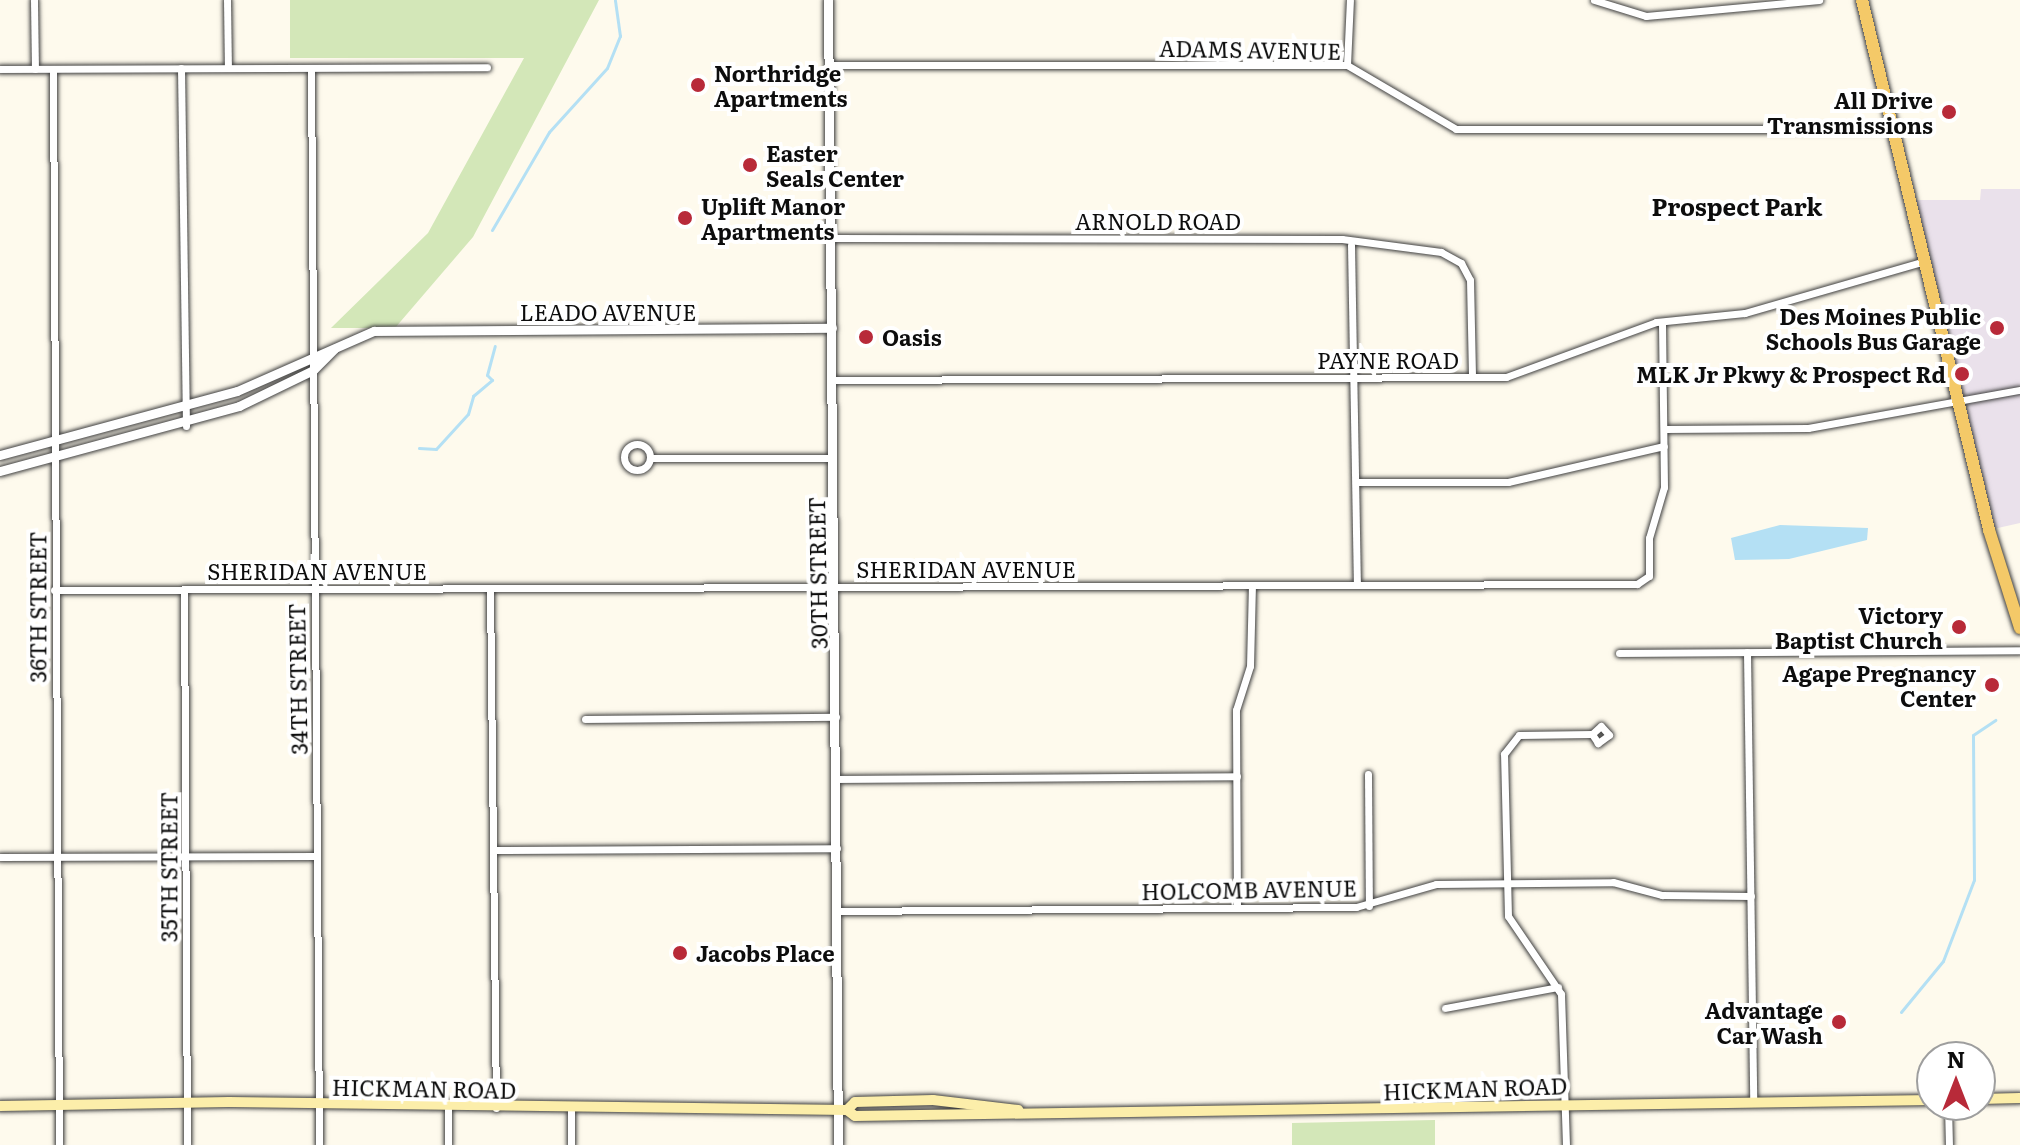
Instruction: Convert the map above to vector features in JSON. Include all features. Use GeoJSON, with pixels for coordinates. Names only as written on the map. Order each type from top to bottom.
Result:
{"type":"FeatureCollection","features":[{"type":"Feature","properties":{"kind":"main road"},"geometry":{"type":"LineString","coordinates":[[1862,0],[1958,398],[2020,628]]}},
{"type":"Feature","properties":{"kind":"main road"},"geometry":{"type":"LineString","coordinates":[[1996,1099],[2020,1098]]}},
{"type":"Feature","properties":{"kind":"main road","name":"HICKMAN ROAD"},"geometry":{"type":"LineString","coordinates":[[843,1110],[855,1102],[933,1100],[1018,1110]]}},
{"type":"Feature","properties":{"kind":"main road","name":"HICKMAN ROAD"},"geometry":{"type":"LineString","coordinates":[[0,1106],[187,1103],[571,1111],[843,1110],[855,1116],[1018,1110],[1916,1100]]}},
{"type":"Feature","properties":{"kind":"street"},"geometry":{"type":"LineString","coordinates":[[34,0],[35,69]]}},
{"type":"Feature","properties":{"kind":"street"},"geometry":{"type":"LineString","coordinates":[[227,0],[228,68]]}},
{"type":"Feature","properties":{"kind":"street","name":"30TH STREET"},"geometry":{"type":"LineString","coordinates":[[828,0],[837,848],[843,1110],[838,1145]]}},
{"type":"Feature","properties":{"kind":"street"},"geometry":{"type":"LineString","coordinates":[[1347,65],[1350,0]]}},
{"type":"Feature","properties":{"kind":"street"},"geometry":{"type":"LineString","coordinates":[[1594,0],[1646,16],[1819,0]]}},
{"type":"Feature","properties":{"kind":"street","name":"ADAMS AVENUE"},"geometry":{"type":"LineString","coordinates":[[829,65],[1347,65],[1456,129],[1893,129]]}},
{"type":"Feature","properties":{"kind":"street"},"geometry":{"type":"LineString","coordinates":[[0,69],[487,67]]}},
{"type":"Feature","properties":{"kind":"street"},"geometry":{"type":"LineString","coordinates":[[181,68],[186,426]]}},
{"type":"Feature","properties":{"kind":"street","name":"34TH STREET"},"geometry":{"type":"LineString","coordinates":[[311,68],[319,1145]]}},
{"type":"Feature","properties":{"kind":"street","name":"36TH STREET"},"geometry":{"type":"LineString","coordinates":[[53,69],[59,1145]]}},
{"type":"Feature","properties":{"kind":"street","name":"ARNOLD ROAD"},"geometry":{"type":"LineString","coordinates":[[831,238],[1351,245],[1441,252],[1461,263],[1470,280],[1472,377]]}},
{"type":"Feature","properties":{"kind":"street"},"geometry":{"type":"LineString","coordinates":[[1351,245],[1357,584]]}},
{"type":"Feature","properties":{"kind":"street","name":"PAYNE ROAD"},"geometry":{"type":"LineString","coordinates":[[832,380],[1472,377],[1528,373],[1662,322],[1745,313],[1925,261]]}},
{"type":"Feature","properties":{"kind":"street"},"geometry":{"type":"LineString","coordinates":[[1356,482],[1508,482],[1664,446],[1662,322]]}},
{"type":"Feature","properties":{"kind":"street","name":"LEADO AVENUE"},"geometry":{"type":"LineString","coordinates":[[0,455],[186,408],[384,331],[832,328]]}},
{"type":"Feature","properties":{"kind":"street"},"geometry":{"type":"LineString","coordinates":[[0,471],[186,426],[313,370],[337,347]]}},
{"type":"Feature","properties":{"kind":"street"},"geometry":{"type":"LineString","coordinates":[[1664,429],[1808,428],[1958,398],[2020,390]]}},
{"type":"Feature","properties":{"kind":"street","name":"SHERIDAN AVENUE"},"geometry":{"type":"LineString","coordinates":[[54,590],[1637,584],[1650,571],[1664,446]]}},
{"type":"Feature","properties":{"kind":"street"},"geometry":{"type":"LineString","coordinates":[[650,458],[833,458]]}},
{"type":"Feature","properties":{"kind":"street"},"geometry":{"type":"LineString","coordinates":[[1237,908],[1236,710],[1250,666],[1252,586]]}},
{"type":"Feature","properties":{"kind":"street"},"geometry":{"type":"LineString","coordinates":[[490,588],[496,1110]]}},
{"type":"Feature","properties":{"kind":"street","name":"35TH STREET"},"geometry":{"type":"LineString","coordinates":[[184,590],[187,1145]]}},
{"type":"Feature","properties":{"kind":"street"},"geometry":{"type":"LineString","coordinates":[[1619,653],[2020,650]]}},
{"type":"Feature","properties":{"kind":"street"},"geometry":{"type":"LineString","coordinates":[[1747,652],[1753,1102]]}},
{"type":"Feature","properties":{"kind":"street"},"geometry":{"type":"LineString","coordinates":[[585,719],[836,717]]}},
{"type":"Feature","properties":{"kind":"street"},"geometry":{"type":"LineString","coordinates":[[1566,1145],[1558,987],[1514,930],[1506,883],[1504,754],[1519,735],[1592,734]]}},
{"type":"Feature","properties":{"kind":"street"},"geometry":{"type":"LineString","coordinates":[[1368,774],[1369,906]]}},
{"type":"Feature","properties":{"kind":"street"},"geometry":{"type":"LineString","coordinates":[[837,779],[1237,776]]}},
{"type":"Feature","properties":{"kind":"street"},"geometry":{"type":"LineString","coordinates":[[494,850],[837,848]]}},
{"type":"Feature","properties":{"kind":"street"},"geometry":{"type":"LineString","coordinates":[[0,857],[317,856]]}},
{"type":"Feature","properties":{"kind":"street","name":"HOLCOMB AVENUE"},"geometry":{"type":"LineString","coordinates":[[838,911],[1369,906],[1415,887],[1506,883],[1613,882],[1662,895],[1751,896]]}},
{"type":"Feature","properties":{"kind":"street"},"geometry":{"type":"LineString","coordinates":[[1445,1008],[1558,987]]}},
{"type":"Feature","properties":{"kind":"street"},"geometry":{"type":"LineString","coordinates":[[448,1109],[448,1145]]}},
{"type":"Feature","properties":{"kind":"street"},"geometry":{"type":"LineString","coordinates":[[571,1111],[571,1145]]}},
{"type":"Feature","properties":{"kind":"street"},"geometry":{"type":"LineString","coordinates":[[1948,1121],[1949,1145]]}},
{"type":"Feature","properties":{"kind":"shaded area"},"geometry":{"type":"Polygon","coordinates":[[[1981,189],[2020,189],[2020,523],[1989,530],[1910,200],[1980,200],[1981,189]]]}},
{"type":"Feature","properties":{"kind":"green space"},"geometry":{"type":"Polygon","coordinates":[[[290,0],[599,0],[473,237],[395,328],[331,328],[428,233],[524,58],[290,58],[290,0]]]}},
{"type":"Feature","properties":{"kind":"green space"},"geometry":{"type":"Polygon","coordinates":[[[1435,1120],[1435,1145],[1292,1145],[1292,1123],[1435,1120]]]}},
{"type":"Feature","properties":{"kind":"water"},"geometry":{"type":"Polygon","coordinates":[[[1780,525],[1868,528],[1867,540],[1789,559],[1735,560],[1731,538],[1780,525]]]}},
{"type":"Feature","properties":{"kind":"waterway"},"geometry":{"type":"LineString","coordinates":[[492,230],[549,132],[607,68],[620,36],[615,0]]}},
{"type":"Feature","properties":{"kind":"waterway"},"geometry":{"type":"LineString","coordinates":[[419,448],[436,449],[468,414],[473,396],[492,380],[487,375],[495,346]]}},
{"type":"Feature","properties":{"kind":"waterway"},"geometry":{"type":"LineString","coordinates":[[1901,1012],[1943,961],[1974,880],[1973,735],[1995,720]]}},
{"type":"Feature","properties":{"kind":"place","name":"Northridge Apartments"},"geometry":{"type":"Point","coordinates":[698,85]}},
{"type":"Feature","properties":{"kind":"place","name":"All Drive Transmissions"},"geometry":{"type":"Point","coordinates":[1949,112]}},
{"type":"Feature","properties":{"kind":"place","name":"Easter Seals Center"},"geometry":{"type":"Point","coordinates":[750,165]}},
{"type":"Feature","properties":{"kind":"place","name":"Uplift Manor Apartments"},"geometry":{"type":"Point","coordinates":[685,218]}},
{"type":"Feature","properties":{"kind":"place","name":"Des Moines Public Schools Bus Garage"},"geometry":{"type":"Point","coordinates":[1997,328]}},
{"type":"Feature","properties":{"kind":"place","name":"Oasis"},"geometry":{"type":"Point","coordinates":[866,337]}},
{"type":"Feature","properties":{"kind":"place","name":"MLK Jr Pkwy & Prospect Rd"},"geometry":{"type":"Point","coordinates":[1962,374]}},
{"type":"Feature","properties":{"kind":"place","name":"Victory Baptist Church"},"geometry":{"type":"Point","coordinates":[1959,627]}},
{"type":"Feature","properties":{"kind":"place","name":"Agape Pregnancy Center"},"geometry":{"type":"Point","coordinates":[1992,685]}},
{"type":"Feature","properties":{"kind":"place","name":"Jacobs Place"},"geometry":{"type":"Point","coordinates":[680,953]}},
{"type":"Feature","properties":{"kind":"place","name":"Advantage Car Wash"},"geometry":{"type":"Point","coordinates":[1839,1022]}},
{"type":"Feature","properties":{"kind":"district","name":"Prospect Park"},"geometry":{"type":"Point","coordinates":[1737,206]}}]}
